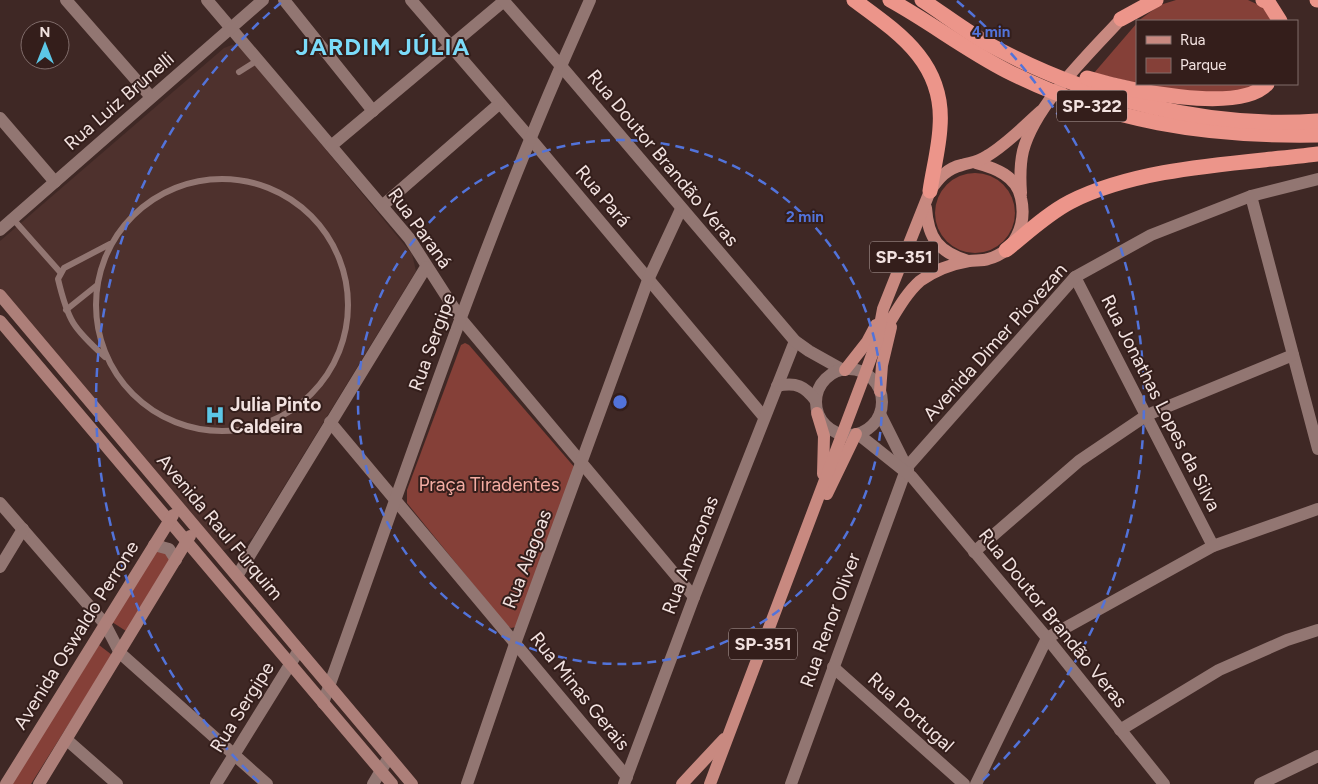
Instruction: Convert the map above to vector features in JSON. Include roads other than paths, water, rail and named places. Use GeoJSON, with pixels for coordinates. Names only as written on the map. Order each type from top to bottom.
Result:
{"type":"FeatureCollection","features":[{"type":"Feature","properties":{"kind":"highway"},"geometry":{"type":"LineString","coordinates":[[854,0],[903,37],[928,68],[936,87],[940,106],[940,127],[928,198]]}},
{"type":"Feature","properties":{"kind":"highway","name":"SP-322"},"geometry":{"type":"LineString","coordinates":[[890,0],[1006,71],[1046,89],[1094,106],[1135,118],[1204,131],[1239,135],[1318,135]]}},
{"type":"Feature","properties":{"kind":"highway","name":"SP-322"},"geometry":{"type":"LineString","coordinates":[[922,0],[991,45],[1087,87],[1160,108],[1211,117],[1262,121],[1318,121]]}},
{"type":"Feature","properties":{"kind":"highway","name":"SP-351"},"geometry":{"type":"LineString","coordinates":[[1121,19],[1139,0]]}},
{"type":"Feature","properties":{"kind":"highway"},"geometry":{"type":"LineString","coordinates":[[1121,19],[1156,0]]}},
{"type":"Feature","properties":{"kind":"highway"},"geometry":{"type":"LineString","coordinates":[[1264,0],[1268,2],[1279,20]]}},
{"type":"Feature","properties":{"kind":"highway"},"geometry":{"type":"LineString","coordinates":[[1016,57],[1146,92],[1192,98],[1238,98],[1253,94],[1266,85]]}},
{"type":"Feature","properties":{"kind":"highway"},"geometry":{"type":"LineString","coordinates":[[1006,250],[1067,203],[1098,189],[1129,179],[1318,154]]}},
{"type":"Feature","properties":{"kind":"main road","name":"SP-351"},"geometry":{"type":"LineString","coordinates":[[710,784],[865,374],[877,341],[883,309],[928,198],[938,179],[948,170],[962,164],[976,163],[1010,139],[1043,109],[1121,19]]}},
{"type":"Feature","properties":{"kind":"main road","name":"SP-351"},"geometry":{"type":"LineString","coordinates":[[877,341],[910,291],[926,278],[943,268],[969,261],[989,259],[1006,250],[1016,238],[1022,225],[1024,210],[1020,173],[1023,151],[1030,130],[1043,109]]}},
{"type":"Feature","properties":{"kind":"main road"},"geometry":{"type":"LineString","coordinates":[[976,163],[995,168],[1010,178],[1021,195]]}},
{"type":"Feature","properties":{"kind":"main road","name":"SP-351"},"geometry":{"type":"LineString","coordinates":[[928,198],[927,225],[936,242],[951,255],[969,261]]}},
{"type":"Feature","properties":{"kind":"main road","name":"Avenida Raul Furquim"},"geometry":{"type":"LineString","coordinates":[[0,295],[412,784]]}},
{"type":"Feature","properties":{"kind":"main road"},"geometry":{"type":"LineString","coordinates":[[844,370],[867,342],[883,309]]}},
{"type":"Feature","properties":{"kind":"main road"},"geometry":{"type":"LineString","coordinates":[[0,321],[13,310]]}},
{"type":"Feature","properties":{"kind":"main road"},"geometry":{"type":"LineString","coordinates":[[880,391],[887,339],[896,314]]}},
{"type":"Feature","properties":{"kind":"main road","name":"Avenida Raul Furquim"},"geometry":{"type":"LineString","coordinates":[[0,321],[392,784]]}},
{"type":"Feature","properties":{"kind":"main road"},"geometry":{"type":"LineString","coordinates":[[18,342],[31,332]]}},
{"type":"Feature","properties":{"kind":"main road"},"geometry":{"type":"LineString","coordinates":[[817,407],[824,450],[820,493]]}},
{"type":"Feature","properties":{"kind":"main road"},"geometry":{"type":"LineString","coordinates":[[798,553],[857,434]]}},
{"type":"Feature","properties":{"kind":"main road","name":"Avenida Oswaldo Perrone"},"geometry":{"type":"LineString","coordinates":[[6,784],[178,506]]}},
{"type":"Feature","properties":{"kind":"main road"},"geometry":{"type":"LineString","coordinates":[[40,784],[196,527]]}},
{"type":"Feature","properties":{"kind":"main road","name":"SP-351"},"geometry":{"type":"LineString","coordinates":[[682,784],[728,736]]}},
{"type":"Feature","properties":{"kind":"street"},"geometry":{"type":"LineString","coordinates":[[66,0],[151,98]]}},
{"type":"Feature","properties":{"kind":"street","name":"Rua Paraná"},"geometry":{"type":"LineString","coordinates":[[206,0],[409,238],[461,319],[694,597]]}},
{"type":"Feature","properties":{"kind":"street","name":"Rua Luiz Brunelli"},"geometry":{"type":"LineString","coordinates":[[0,230],[263,0]]}},
{"type":"Feature","properties":{"kind":"street"},"geometry":{"type":"LineString","coordinates":[[284,0],[373,111]]}},
{"type":"Feature","properties":{"kind":"street","name":"Rua Pará"},"geometry":{"type":"LineString","coordinates":[[411,0],[530,138],[764,417]]}},
{"type":"Feature","properties":{"kind":"street","name":"Rua Sergipe"},"geometry":{"type":"LineString","coordinates":[[323,703],[394,499],[461,319],[530,138],[590,0]]}},
{"type":"Feature","properties":{"kind":"street"},"geometry":{"type":"LineString","coordinates":[[331,146],[504,1]]}},
{"type":"Feature","properties":{"kind":"street","name":"Rua Doutor Brandão Veras"},"geometry":{"type":"LineString","coordinates":[[504,1],[795,341],[844,370],[854,370],[865,374]]}},
{"type":"Feature","properties":{"kind":"street"},"geometry":{"type":"LineString","coordinates":[[382,206],[499,104]]}},
{"type":"Feature","properties":{"kind":"street"},"geometry":{"type":"LineString","coordinates":[[0,118],[55,182]]}},
{"type":"Feature","properties":{"kind":"street","name":"Avenida Dimer Piovezan"},"geometry":{"type":"LineString","coordinates":[[908,471],[1075,277],[1151,235],[1251,196],[1318,180]]}},
{"type":"Feature","properties":{"kind":"street"},"geometry":{"type":"LineString","coordinates":[[1251,196],[1318,449]]}},
{"type":"Feature","properties":{"kind":"street","name":"Rua Alagoas"},"geometry":{"type":"LineString","coordinates":[[467,784],[516,641],[648,280],[681,209]]}},
{"type":"Feature","properties":{"kind":"street"},"geometry":{"type":"LineString","coordinates":[[237,576],[426,267]]}},
{"type":"Feature","properties":{"kind":"street","name":"Rua Jonathas Lopes da Silva"},"geometry":{"type":"LineString","coordinates":[[1075,277],[1213,546]]}},
{"type":"Feature","properties":{"kind":"street","name":"Rua Amazonas"},"geometry":{"type":"LineString","coordinates":[[626,780],[694,597],[795,341]]}},
{"type":"Feature","properties":{"kind":"street"},"geometry":{"type":"LineString","coordinates":[[974,552],[1079,461],[1147,416],[1293,355]]}},
{"type":"Feature","properties":{"kind":"street"},"geometry":{"type":"LineString","coordinates":[[817,407],[818,390],[824,381],[833,374],[844,370]]}},
{"type":"Feature","properties":{"kind":"street"},"geometry":{"type":"LineString","coordinates":[[777,386],[788,383],[800,385],[807,389],[827,426],[842,434],[857,434],[874,423],[880,414],[882,402],[880,391],[872,378],[865,374]]}},
{"type":"Feature","properties":{"kind":"street","name":"Rua Doutor Brandão Veras"},"geometry":{"type":"LineString","coordinates":[[880,414],[908,471],[1047,638],[1164,784]]}},
{"type":"Feature","properties":{"kind":"street","name":"Rua Minas Gerais"},"geometry":{"type":"LineString","coordinates":[[330,422],[516,641],[626,780]]}},
{"type":"Feature","properties":{"kind":"street"},"geometry":{"type":"LineString","coordinates":[[857,434],[908,471]]}},
{"type":"Feature","properties":{"kind":"street","name":"Rua Renor Oliver"},"geometry":{"type":"LineString","coordinates":[[793,783],[833,667],[908,471]]}},
{"type":"Feature","properties":{"kind":"street"},"geometry":{"type":"LineString","coordinates":[[0,503],[105,624],[120,653],[267,784]]}},
{"type":"Feature","properties":{"kind":"street"},"geometry":{"type":"LineString","coordinates":[[976,784],[1047,638],[1213,546],[1318,509]]}},
{"type":"Feature","properties":{"kind":"street"},"geometry":{"type":"LineString","coordinates":[[0,567],[23,529]]}},
{"type":"Feature","properties":{"kind":"street"},"geometry":{"type":"LineString","coordinates":[[154,545],[170,549],[176,560]]}},
{"type":"Feature","properties":{"kind":"street"},"geometry":{"type":"LineString","coordinates":[[1120,730],[1219,670],[1287,640],[1318,630]]}},
{"type":"Feature","properties":{"kind":"street","name":"Rua Sergipe"},"geometry":{"type":"LineString","coordinates":[[216,784],[299,650]]}},
{"type":"Feature","properties":{"kind":"street","name":"Rua Portugal"},"geometry":{"type":"LineString","coordinates":[[833,667],[964,784]]}},
{"type":"Feature","properties":{"kind":"street"},"geometry":{"type":"LineString","coordinates":[[67,740],[118,784]]}},
{"type":"Feature","properties":{"kind":"street"},"geometry":{"type":"LineString","coordinates":[[1260,784],[1318,756]]}},
{"type":"Feature","properties":{"kind":"street"},"geometry":{"type":"LineString","coordinates":[[373,784],[389,757]]}},
{"type":"Feature","properties":{"kind":"lane"},"geometry":{"type":"LineString","coordinates":[[239,72],[258,60]]}},
{"type":"Feature","properties":{"kind":"lane"},"geometry":{"type":"LineString","coordinates":[[106,358],[97,330],[94,300],[96,286],[110,244],[118,231],[162,193],[190,182],[219,178],[249,180],[302,206],[323,226],[344,274],[350,309],[346,339],[327,378],[307,400],[282,417],[255,428],[212,431],[167,420],[142,404],[106,358],[84,339],[70,321],[66,310],[58,279],[60,272],[74,262],[110,244]]}},
{"type":"Feature","properties":{"kind":"lane"},"geometry":{"type":"LineString","coordinates":[[13,219],[60,272]]}},
{"type":"Feature","properties":{"kind":"lane"},"geometry":{"type":"LineString","coordinates":[[66,310],[96,286]]}},
{"type":"Feature","properties":{"kind":"place","name":"Julia Pinto Caldeira"},"geometry":{"type":"Point","coordinates":[215,415]}},
{"type":"Feature","properties":{"kind":"district","name":"JARDIM JÚLIA"},"geometry":{"type":"Point","coordinates":[383,46]}},
{"type":"Feature","properties":{"kind":"park label","name":"Praça Tiradentes"},"geometry":{"type":"Point","coordinates":[489,484]}}]}
